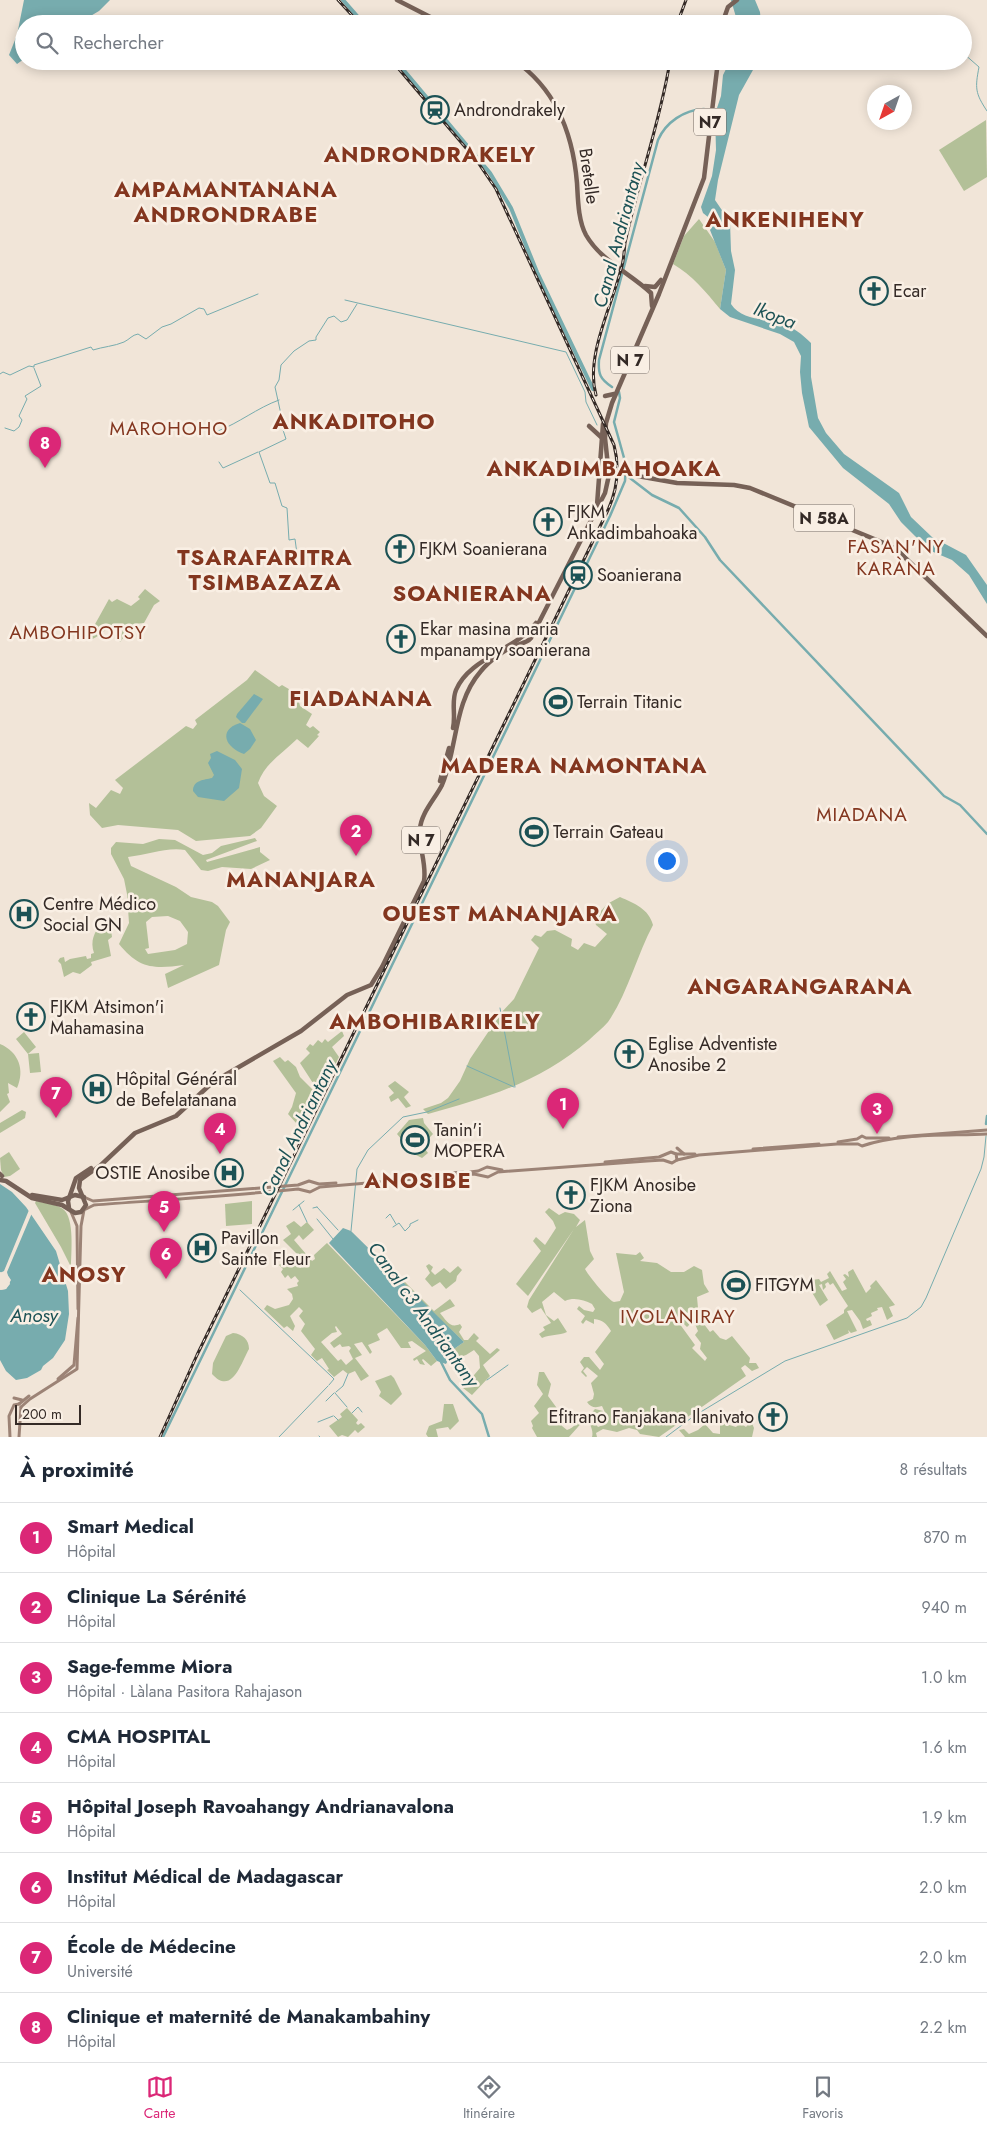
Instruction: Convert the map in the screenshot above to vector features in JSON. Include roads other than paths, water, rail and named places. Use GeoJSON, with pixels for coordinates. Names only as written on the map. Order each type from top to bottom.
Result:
{"type":"FeatureCollection","features":[{"type":"Feature","properties":{"kind":"main road"},"geometry":{"type":"LineString","coordinates":[[397,0],[426,15]]}},
{"type":"Feature","properties":{"kind":"main road"},"geometry":{"type":"LineString","coordinates":[[724,15],[729,2],[737,0]]}},
{"type":"Feature","properties":{"kind":"main road","name":"Bretelle"},"geometry":{"type":"LineString","coordinates":[[527,70],[548,92],[568,131],[574,157],[579,209],[584,231],[601,254],[653,291]]}},
{"type":"Feature","properties":{"kind":"main road","name":"N7"},"geometry":{"type":"LineString","coordinates":[[706,172],[716,70]]}},
{"type":"Feature","properties":{"kind":"main road","name":"N7"},"geometry":{"type":"LineString","coordinates":[[702,182],[706,164],[716,70]]}},
{"type":"Feature","properties":{"kind":"main road","name":"N 7"},"geometry":{"type":"LineString","coordinates":[[527,635],[602,500],[609,475],[605,433],[610,410],[659,293],[706,172]]}},
{"type":"Feature","properties":{"kind":"main road","name":"N 7"},"geometry":{"type":"LineString","coordinates":[[70,1209],[68,1204],[78,1176],[100,1163],[129,1134],[140,1127],[177,1113],[212,1080],[299,1030],[346,993],[364,986],[372,978],[421,883],[423,868],[417,830],[419,819],[439,785],[443,771],[454,725],[454,695],[461,681],[471,670],[527,635],[539,618],[597,504],[604,419],[652,305],[653,291],[660,282],[702,182]]}},
{"type":"Feature","properties":{"kind":"main road"},"geometry":{"type":"LineString","coordinates":[[653,291],[658,289],[659,293]]}},
{"type":"Feature","properties":{"kind":"main road"},"geometry":{"type":"LineString","coordinates":[[605,396],[614,394]]}},
{"type":"Feature","properties":{"kind":"main road"},"geometry":{"type":"LineString","coordinates":[[589,426],[601,438]]}},
{"type":"Feature","properties":{"kind":"main road"},"geometry":{"type":"LineString","coordinates":[[599,473],[603,476],[615,472],[604,460],[600,461]]}},
{"type":"Feature","properties":{"kind":"main road","name":"N 58A"},"geometry":{"type":"LineString","coordinates":[[615,472],[677,483],[734,485],[750,488],[884,542],[897,550],[987,636]]}},
{"type":"Feature","properties":{"kind":"main road"},"geometry":{"type":"LineString","coordinates":[[524,643],[527,635]]}},
{"type":"Feature","properties":{"kind":"main road"},"geometry":{"type":"LineString","coordinates":[[524,643],[521,641],[527,635]]}},
{"type":"Feature","properties":{"kind":"main road","name":"N 7"},"geometry":{"type":"LineString","coordinates":[[84,1210],[86,1205],[79,1188],[80,1180],[107,1160],[136,1133],[176,1116],[213,1082],[301,1031],[342,998],[373,983],[424,881],[426,870],[420,828],[446,772],[464,697],[482,669],[507,650],[524,643]]}},
{"type":"Feature","properties":{"kind":"main road"},"geometry":{"type":"LineString","coordinates":[[461,681],[467,681],[470,687]]}},
{"type":"Feature","properties":{"kind":"main road"},"geometry":{"type":"LineString","coordinates":[[454,695],[459,700],[464,697]]}},
{"type":"Feature","properties":{"kind":"main road"},"geometry":{"type":"LineString","coordinates":[[0,1176],[32,1198],[62,1205],[75,1213],[94,1205],[286,1190],[305,1190],[310,1192],[314,1189],[357,1183],[473,1172],[487,1167],[491,1169],[516,1169],[646,1159],[667,1155],[671,1152],[687,1155],[858,1142],[863,1146],[867,1143],[890,1140],[987,1132]]}},
{"type":"Feature","properties":{"kind":"main road"},"geometry":{"type":"LineString","coordinates":[[858,1142],[861,1136],[866,1138],[987,1132]]}},
{"type":"Feature","properties":{"kind":"main road"},"geometry":{"type":"LineString","coordinates":[[866,1138],[867,1143]]}},
{"type":"Feature","properties":{"kind":"main road"},"geometry":{"type":"LineString","coordinates":[[0,1176],[31,1195],[62,1200],[75,1196],[93,1201],[304,1184],[309,1181],[314,1184],[357,1183],[474,1174],[487,1177],[498,1172],[518,1170],[663,1160],[674,1162],[699,1155],[858,1142]]}},
{"type":"Feature","properties":{"kind":"main road"},"geometry":{"type":"LineString","coordinates":[[677,1148],[680,1153],[687,1155]]}},
{"type":"Feature","properties":{"kind":"main road"},"geometry":{"type":"LineString","coordinates":[[676,1154],[677,1160]]}},
{"type":"Feature","properties":{"kind":"main road"},"geometry":{"type":"LineString","coordinates":[[667,1155],[669,1162]]}},
{"type":"Feature","properties":{"kind":"main road"},"geometry":{"type":"LineString","coordinates":[[663,1160],[669,1167]]}},
{"type":"Feature","properties":{"kind":"main road"},"geometry":{"type":"LineString","coordinates":[[483,1169],[483,1175]]}},
{"type":"Feature","properties":{"kind":"main road"},"geometry":{"type":"LineString","coordinates":[[491,1169],[491,1176]]}},
{"type":"Feature","properties":{"kind":"main road"},"geometry":{"type":"LineString","coordinates":[[304,1184],[305,1190]]}},
{"type":"Feature","properties":{"kind":"main road"},"geometry":{"type":"LineString","coordinates":[[314,1184],[314,1189]]}},
{"type":"Feature","properties":{"kind":"main road"},"geometry":{"type":"LineString","coordinates":[[19,1437],[20,1407],[23,1400],[58,1380],[74,1368],[78,1311],[78,1226],[70,1209]]}},
{"type":"Feature","properties":{"kind":"main road"},"geometry":{"type":"LineString","coordinates":[[74,1368],[81,1226],[84,1210]]}},
{"type":"Feature","properties":{"kind":"main road"},"geometry":{"type":"LineString","coordinates":[[13,1408],[15,1411],[74,1368]]}},
{"type":"Feature","properties":{"kind":"main road"},"geometry":{"type":"LineString","coordinates":[[14,1398],[23,1400]]}},
{"type":"Feature","properties":{"kind":"main road"},"geometry":{"type":"LineString","coordinates":[[10,1437],[9,1416],[14,1405],[20,1407]]}},
{"type":"Feature","properties":{"kind":"water"},"geometry":{"type":"Polygon","coordinates":[[[24,0],[110,0],[92,15],[21,15],[24,0]]]}},
{"type":"Feature","properties":{"kind":"water"},"geometry":{"type":"Polygon","coordinates":[[[731,0],[755,0],[760,15],[735,15],[731,0]]]}},
{"type":"Feature","properties":{"kind":"water"},"geometry":{"type":"Polygon","coordinates":[[[15,40],[15,62],[9,55],[15,40]]]}},
{"type":"Feature","properties":{"kind":"water"},"geometry":{"type":"Polygon","coordinates":[[[726,70],[753,70],[739,95],[718,180],[715,200],[730,222],[731,251],[735,270],[731,304],[747,316],[781,323],[801,334],[811,343],[811,377],[818,418],[826,433],[844,454],[899,493],[911,517],[932,537],[966,555],[987,585],[987,604],[969,575],[952,560],[931,551],[901,522],[889,504],[843,468],[809,427],[802,393],[801,356],[794,342],[780,334],[730,317],[720,309],[726,270],[710,230],[714,222],[703,213],[701,207],[712,176],[716,150],[715,114],[721,96],[723,75],[726,70]]]}},
{"type":"Feature","properties":{"kind":"water"},"geometry":{"type":"Polygon","coordinates":[[[254,694],[263,699],[245,723],[242,723],[236,717],[237,714],[254,694]]]}},
{"type":"Feature","properties":{"kind":"water"},"geometry":{"type":"Polygon","coordinates":[[[240,723],[250,729],[256,740],[244,754],[233,748],[226,734],[233,726],[240,723]]]}},
{"type":"Feature","properties":{"kind":"water"},"geometry":{"type":"Polygon","coordinates":[[[217,751],[235,760],[242,769],[239,788],[224,801],[198,797],[193,791],[193,787],[197,783],[212,778],[214,775],[208,763],[211,758],[210,754],[217,751]]]}},
{"type":"Feature","properties":{"kind":"water","name":"Anosy"},"geometry":{"type":"Polygon","coordinates":[[[0,1184],[12,1192],[26,1207],[56,1251],[68,1291],[69,1314],[65,1340],[53,1358],[41,1370],[27,1378],[16,1380],[6,1371],[0,1360],[0,1290],[6,1289],[11,1280],[7,1274],[0,1272],[0,1184]]]}},
{"type":"Feature","properties":{"kind":"water"},"geometry":{"type":"Polygon","coordinates":[[[343,1228],[351,1231],[464,1342],[454,1349],[446,1364],[437,1361],[425,1345],[329,1243],[343,1228]]]}},
{"type":"Feature","properties":{"kind":"waterway","name":"Ikopa"},"geometry":{"type":"LineString","coordinates":[[343,0],[356,15]]}},
{"type":"Feature","properties":{"kind":"waterway"},"geometry":{"type":"LineString","coordinates":[[972,61],[979,67],[977,90],[987,111]]}},
{"type":"Feature","properties":{"kind":"waterway","name":"Ikopa"},"geometry":{"type":"LineString","coordinates":[[404,70],[490,173],[511,208],[537,272],[593,389]]}},
{"type":"Feature","properties":{"kind":"waterway","name":"Canal Andriantany"},"geometry":{"type":"LineString","coordinates":[[612,387],[601,376],[599,360],[658,140],[676,118],[704,109]]}},
{"type":"Feature","properties":{"kind":"waterway"},"geometry":{"type":"LineString","coordinates":[[0,374],[3,372],[10,375],[29,366],[34,367],[34,365],[91,347],[93,350],[117,345],[138,334],[146,339],[162,327],[199,308],[204,309],[207,315],[258,294]]}},
{"type":"Feature","properties":{"kind":"waterway"},"geometry":{"type":"LineString","coordinates":[[345,300],[566,352],[585,392],[586,402],[597,425]]}},
{"type":"Feature","properties":{"kind":"waterway"},"geometry":{"type":"LineString","coordinates":[[301,557],[297,554],[295,539],[289,540],[287,508],[282,506],[275,483],[270,483],[259,452],[286,439],[283,430],[286,428],[285,422],[282,419],[275,387],[279,380],[281,365],[294,351],[309,341],[316,340],[328,318],[334,316],[341,322],[347,320],[357,304]]}},
{"type":"Feature","properties":{"kind":"waterway"},"geometry":{"type":"LineString","coordinates":[[5,428],[14,431],[19,427],[22,420],[19,416],[27,399],[25,396],[41,386],[34,368]]}},
{"type":"Feature","properties":{"kind":"waterway","name":"Canal c3 Andriantany"},"geometry":{"type":"LineString","coordinates":[[163,1437],[610,516],[625,481],[626,465],[614,422],[620,398],[619,392]]}},
{"type":"Feature","properties":{"kind":"waterway"},"geometry":{"type":"LineString","coordinates":[[218,431],[279,400]]}},
{"type":"Feature","properties":{"kind":"waterway"},"geometry":{"type":"LineString","coordinates":[[219,462],[223,468],[258,452]]}},
{"type":"Feature","properties":{"kind":"waterway"},"geometry":{"type":"LineString","coordinates":[[626,475],[652,495],[679,508],[705,537],[720,560],[944,796],[960,805],[987,834]]}},
{"type":"Feature","properties":{"kind":"waterway","name":"Canal c3 Andriantany"},"geometry":{"type":"LineString","coordinates":[[285,1185],[451,844]]}},
{"type":"Feature","properties":{"kind":"waterway"},"geometry":{"type":"LineString","coordinates":[[500,1008],[515,1087]]}},
{"type":"Feature","properties":{"kind":"waterway"},"geometry":{"type":"LineString","coordinates":[[467,1066],[514,1087]]}},
{"type":"Feature","properties":{"kind":"waterway","name":"Canal Andriantany"},"geometry":{"type":"LineString","coordinates":[[351,1231],[357,1169],[368,1150],[403,1117],[427,1112],[459,1099]]}},
{"type":"Feature","properties":{"kind":"waterway"},"geometry":{"type":"LineString","coordinates":[[986,1124],[987,1116]]}},
{"type":"Feature","properties":{"kind":"waterway"},"geometry":{"type":"LineString","coordinates":[[666,1437],[694,1416],[785,1361],[907,1318],[921,1307],[981,1169],[986,1136]]}},
{"type":"Feature","properties":{"kind":"waterway","name":"Canal c3 Andriantany"},"geometry":{"type":"LineString","coordinates":[[201,1359],[281,1193]]}},
{"type":"Feature","properties":{"kind":"waterway"},"geometry":{"type":"LineString","coordinates":[[293,1210],[304,1201]]}},
{"type":"Feature","properties":{"kind":"waterway"},"geometry":{"type":"LineString","coordinates":[[299,1205],[307,1222]]}},
{"type":"Feature","properties":{"kind":"waterway"},"geometry":{"type":"LineString","coordinates":[[317,1207],[338,1230]]}},
{"type":"Feature","properties":{"kind":"waterway"},"geometry":{"type":"LineString","coordinates":[[313,1208],[317,1207]]}},
{"type":"Feature","properties":{"kind":"waterway"},"geometry":{"type":"LineString","coordinates":[[386,1218],[390,1214],[396,1224]]}},
{"type":"Feature","properties":{"kind":"waterway"},"geometry":{"type":"LineString","coordinates":[[317,1219],[333,1239]]}},
{"type":"Feature","properties":{"kind":"waterway"},"geometry":{"type":"LineString","coordinates":[[393,1227],[399,1223],[405,1231],[410,1224],[418,1220]]}},
{"type":"Feature","properties":{"kind":"waterway"},"geometry":{"type":"LineString","coordinates":[[240,1290],[334,1379],[329,1385]]}},
{"type":"Feature","properties":{"kind":"waterway","name":"Canal c3 Andriantany"},"geometry":{"type":"LineString","coordinates":[[440,1360],[450,1380],[482,1414],[489,1437]]}},
{"type":"Feature","properties":{"kind":"waterway"},"geometry":{"type":"LineString","coordinates":[[487,1380],[508,1365]]}},
{"type":"Feature","properties":{"kind":"waterway"},"geometry":{"type":"LineString","coordinates":[[336,1392],[343,1386],[348,1374]]}},
{"type":"Feature","properties":{"kind":"waterway"},"geometry":{"type":"LineString","coordinates":[[279,1437],[328,1386]]}},
{"type":"Feature","properties":{"kind":"waterway"},"geometry":{"type":"LineString","coordinates":[[326,1401],[334,1393]]}},
{"type":"Feature","properties":{"kind":"waterway"},"geometry":{"type":"LineString","coordinates":[[335,1393],[347,1407]]}},
{"type":"Feature","properties":{"kind":"waterway"},"geometry":{"type":"LineString","coordinates":[[352,1413],[358,1407],[362,1412]]}},
{"type":"Feature","properties":{"kind":"waterway"},"geometry":{"type":"LineString","coordinates":[[318,1422],[333,1416]]}},
{"type":"Feature","properties":{"kind":"waterway"},"geometry":{"type":"LineString","coordinates":[[334,1416],[338,1420]]}},
{"type":"Feature","properties":{"kind":"railway"},"geometry":{"type":"LineString","coordinates":[[338,0],[352,15]]}},
{"type":"Feature","properties":{"kind":"railway"},"geometry":{"type":"LineString","coordinates":[[680,15],[686,0]]}},
{"type":"Feature","properties":{"kind":"railway"},"geometry":{"type":"LineString","coordinates":[[160,1437],[197,1355],[608,510],[616,486],[617,462],[614,445],[496,189],[477,161],[400,70]]}},
{"type":"Feature","properties":{"kind":"railway"},"geometry":{"type":"LineString","coordinates":[[596,395],[594,364],[597,348],[622,266],[630,220],[661,107],[668,70]]}},
{"type":"Feature","properties":{"kind":"place","name":"Androndrakely"},"geometry":{"type":"Point","coordinates":[435,110]}},
{"type":"Feature","properties":{"kind":"place","name":"Ecar"},"geometry":{"type":"Point","coordinates":[874,291]}},
{"type":"Feature","properties":{"kind":"place","name":"Clinique et maternité de Manakambahiny"},"geometry":{"type":"Point","coordinates":[45,468]}},
{"type":"Feature","properties":{"kind":"place","name":"FJKM Ankadimbahoaka"},"geometry":{"type":"Point","coordinates":[548,522]}},
{"type":"Feature","properties":{"kind":"place","name":"FJKM Soanierana"},"geometry":{"type":"Point","coordinates":[400,549]}},
{"type":"Feature","properties":{"kind":"place","name":"Soanierana"},"geometry":{"type":"Point","coordinates":[578,575]}},
{"type":"Feature","properties":{"kind":"place","name":"Ekar masina maria mpanampy soanierana"},"geometry":{"type":"Point","coordinates":[401,639]}},
{"type":"Feature","properties":{"kind":"place","name":"Terrain Titanic"},"geometry":{"type":"Point","coordinates":[558,702]}},
{"type":"Feature","properties":{"kind":"place","name":"Terrain Gateau"},"geometry":{"type":"Point","coordinates":[534,832]}},
{"type":"Feature","properties":{"kind":"place","name":"Clinique La Sérénité"},"geometry":{"type":"Point","coordinates":[356,856]}},
{"type":"Feature","properties":{"kind":"place","name":"Centre Médico Social GN"},"geometry":{"type":"Point","coordinates":[24,914]}},
{"type":"Feature","properties":{"kind":"place","name":"FJKM Atsimon'i Mahamasina"},"geometry":{"type":"Point","coordinates":[31,1017]}},
{"type":"Feature","properties":{"kind":"place","name":"Eglise Adventiste Anosibe 2"},"geometry":{"type":"Point","coordinates":[629,1054]}},
{"type":"Feature","properties":{"kind":"place","name":"Hôpital Général de Befelatanana"},"geometry":{"type":"Point","coordinates":[97,1089]}},
{"type":"Feature","properties":{"kind":"place","name":"École de Médecine"},"geometry":{"type":"Point","coordinates":[56,1118]}},
{"type":"Feature","properties":{"kind":"place","name":"Smart Medical"},"geometry":{"type":"Point","coordinates":[563,1129]}},
{"type":"Feature","properties":{"kind":"place","name":"Sage-femme Miora"},"geometry":{"type":"Point","coordinates":[877,1134]}},
{"type":"Feature","properties":{"kind":"place","name":"Tanin'i MOPERA"},"geometry":{"type":"Point","coordinates":[415,1140]}},
{"type":"Feature","properties":{"kind":"place","name":"CMA HOSPITAL"},"geometry":{"type":"Point","coordinates":[220,1154]}},
{"type":"Feature","properties":{"kind":"place","name":"OSTIE Anosibe"},"geometry":{"type":"Point","coordinates":[229,1173]}},
{"type":"Feature","properties":{"kind":"place","name":"FJKM Anosibe Ziona"},"geometry":{"type":"Point","coordinates":[571,1195]}},
{"type":"Feature","properties":{"kind":"place","name":"Hôpital Joseph Ravoahangy Andrianavalona"},"geometry":{"type":"Point","coordinates":[164,1232]}},
{"type":"Feature","properties":{"kind":"place","name":"Pavillon Sainte Fleur"},"geometry":{"type":"Point","coordinates":[202,1248]}},
{"type":"Feature","properties":{"kind":"place","name":"Institut Médical de Madagascar"},"geometry":{"type":"Point","coordinates":[166,1279]}},
{"type":"Feature","properties":{"kind":"place","name":"FITGYM"},"geometry":{"type":"Point","coordinates":[736,1285]}},
{"type":"Feature","properties":{"kind":"place","name":"Efitrano Fanjakana Ilanivato"},"geometry":{"type":"Point","coordinates":[773,1417]}},
{"type":"Feature","properties":{"kind":"district","name":"ANDRONDRAKELY"},"geometry":{"type":"Point","coordinates":[430,154]}},
{"type":"Feature","properties":{"kind":"district","name":"AMPAMANTANANA ANDRONDRABE"},"geometry":{"type":"Point","coordinates":[226,202]}},
{"type":"Feature","properties":{"kind":"district","name":"ANKENIHENY"},"geometry":{"type":"Point","coordinates":[785,219]}},
{"type":"Feature","properties":{"kind":"district","name":"ANKADITOHO"},"geometry":{"type":"Point","coordinates":[354,421]}},
{"type":"Feature","properties":{"kind":"district","name":"MAROHOHO"},"geometry":{"type":"Point","coordinates":[169,428]}},
{"type":"Feature","properties":{"kind":"district","name":"ANKADIMBAHOAKA"},"geometry":{"type":"Point","coordinates":[604,468]}},
{"type":"Feature","properties":{"kind":"district","name":"FASAN'NY KARÀNA"},"geometry":{"type":"Point","coordinates":[896,557]}},
{"type":"Feature","properties":{"kind":"district","name":"TSARAFARITRA TSIMBAZAZA"},"geometry":{"type":"Point","coordinates":[265,570]}},
{"type":"Feature","properties":{"kind":"district","name":"SOANIERANA"},"geometry":{"type":"Point","coordinates":[472,593]}},
{"type":"Feature","properties":{"kind":"district","name":"AMBOHIPOTSY"},"geometry":{"type":"Point","coordinates":[78,632]}},
{"type":"Feature","properties":{"kind":"district","name":"FIADANANA"},"geometry":{"type":"Point","coordinates":[361,698]}},
{"type":"Feature","properties":{"kind":"district","name":"MADERA NAMONTANA"},"geometry":{"type":"Point","coordinates":[574,765]}},
{"type":"Feature","properties":{"kind":"district","name":"MIADANA"},"geometry":{"type":"Point","coordinates":[862,814]}},
{"type":"Feature","properties":{"kind":"district","name":"MANANJARA"},"geometry":{"type":"Point","coordinates":[301,879]}},
{"type":"Feature","properties":{"kind":"district","name":"OUEST MANANJARA"},"geometry":{"type":"Point","coordinates":[500,913]}},
{"type":"Feature","properties":{"kind":"district","name":"ANGARANGARANA"},"geometry":{"type":"Point","coordinates":[800,986]}},
{"type":"Feature","properties":{"kind":"district","name":"AMBOHIBARIKELY"},"geometry":{"type":"Point","coordinates":[435,1021]}},
{"type":"Feature","properties":{"kind":"district","name":"ANOSIBE"},"geometry":{"type":"Point","coordinates":[418,1180]}},
{"type":"Feature","properties":{"kind":"district","name":"ANOSY"},"geometry":{"type":"Point","coordinates":[84,1274]}},
{"type":"Feature","properties":{"kind":"district","name":"IVOLANIRAY"},"geometry":{"type":"Point","coordinates":[678,1316]}}]}
